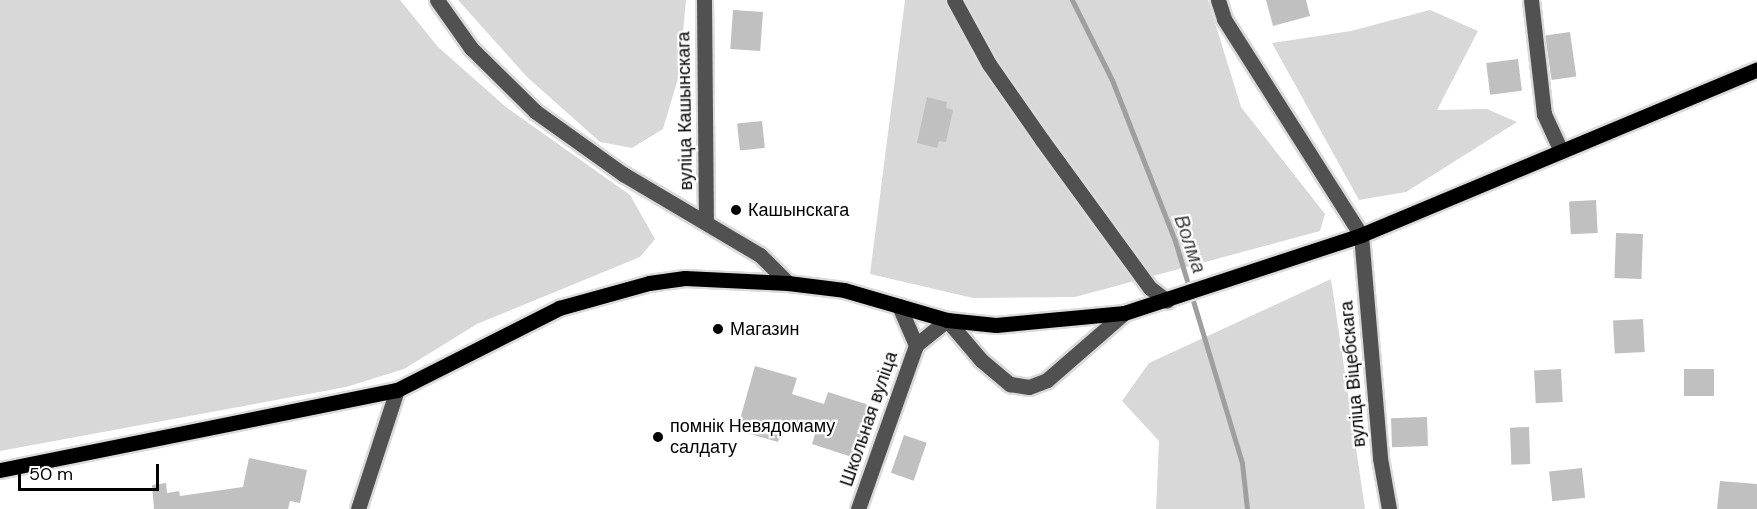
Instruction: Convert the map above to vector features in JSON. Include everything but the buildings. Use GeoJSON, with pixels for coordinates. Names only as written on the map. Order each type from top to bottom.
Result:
{"type":"FeatureCollection","features":[{"type":"Feature","properties":{"kind":"main road"},"geometry":{"type":"LineString","coordinates":[[0,470],[397,390],[559,308],[605,292],[685,278],[788,283],[899,306],[946,320],[1039,324],[1124,313],[1222,285],[1361,235],[1757,69]]}},
{"type":"Feature","properties":{"kind":"street"},"geometry":{"type":"LineString","coordinates":[[436,0],[471,48],[536,112],[623,174],[760,255],[788,283]]}},
{"type":"Feature","properties":{"kind":"street","name":"вуліца Кашынскага"},"geometry":{"type":"LineString","coordinates":[[704,0],[706,222]]}},
{"type":"Feature","properties":{"kind":"street"},"geometry":{"type":"LineString","coordinates":[[954,0],[989,64],[1042,140],[1150,288],[1167,301]]}},
{"type":"Feature","properties":{"kind":"street"},"geometry":{"type":"LineString","coordinates":[[1218,0],[1224,19],[1361,235]]}},
{"type":"Feature","properties":{"kind":"street"},"geometry":{"type":"LineString","coordinates":[[1531,0],[1544,114],[1561,151]]}},
{"type":"Feature","properties":{"kind":"street","name":"вуліца Віцебскага"},"geometry":{"type":"LineString","coordinates":[[1361,235],[1380,458],[1389,509]]}},
{"type":"Feature","properties":{"kind":"street"},"geometry":{"type":"LineString","coordinates":[[899,306],[916,345]]}},
{"type":"Feature","properties":{"kind":"street"},"geometry":{"type":"LineString","coordinates":[[946,320],[981,360],[1010,384],[1029,387],[1047,380],[1124,313]]}},
{"type":"Feature","properties":{"kind":"street","name":"Школьная вуліца"},"geometry":{"type":"LineString","coordinates":[[858,509],[916,345],[946,320]]}},
{"type":"Feature","properties":{"kind":"street"},"geometry":{"type":"LineString","coordinates":[[358,509],[397,390]]}},
{"type":"Feature","properties":{"kind":"shaded area"},"geometry":{"type":"Polygon","coordinates":[[[0,0],[400,0],[438,47],[506,107],[630,195],[655,239],[640,257],[477,324],[404,369],[346,387],[0,451],[0,0]]]}},
{"type":"Feature","properties":{"kind":"shaded area"},"geometry":{"type":"Polygon","coordinates":[[[458,0],[686,0],[679,75],[663,129],[632,148],[600,142],[527,77],[458,0]]]}},
{"type":"Feature","properties":{"kind":"shaded area"},"geometry":{"type":"Polygon","coordinates":[[[905,0],[1208,0],[1241,107],[1325,214],[1320,231],[1075,297],[973,298],[870,274],[905,0]]]}},
{"type":"Feature","properties":{"kind":"shaded area"},"geometry":{"type":"Polygon","coordinates":[[[1430,10],[1478,31],[1437,110],[1487,109],[1517,122],[1406,192],[1359,200],[1272,43],[1351,31],[1430,10]]]}},
{"type":"Feature","properties":{"kind":"shaded area"},"geometry":{"type":"Polygon","coordinates":[[[1331,279],[1365,509],[1156,509],[1159,441],[1122,401],[1149,363],[1331,279]]]}},
{"type":"Feature","properties":{"kind":"waterway","name":"Волма"},"geometry":{"type":"LineString","coordinates":[[1072,0],[1112,80],[1175,241],[1242,463],[1247,509]]}},
{"type":"Feature","properties":{"kind":"place","name":"Кашынскага"},"geometry":{"type":"Point","coordinates":[736,210]}},
{"type":"Feature","properties":{"kind":"place","name":"Магазин"},"geometry":{"type":"Point","coordinates":[718,329]}},
{"type":"Feature","properties":{"kind":"place","name":"помнік Невядомаму салдату"},"geometry":{"type":"Point","coordinates":[658,437]}}]}
